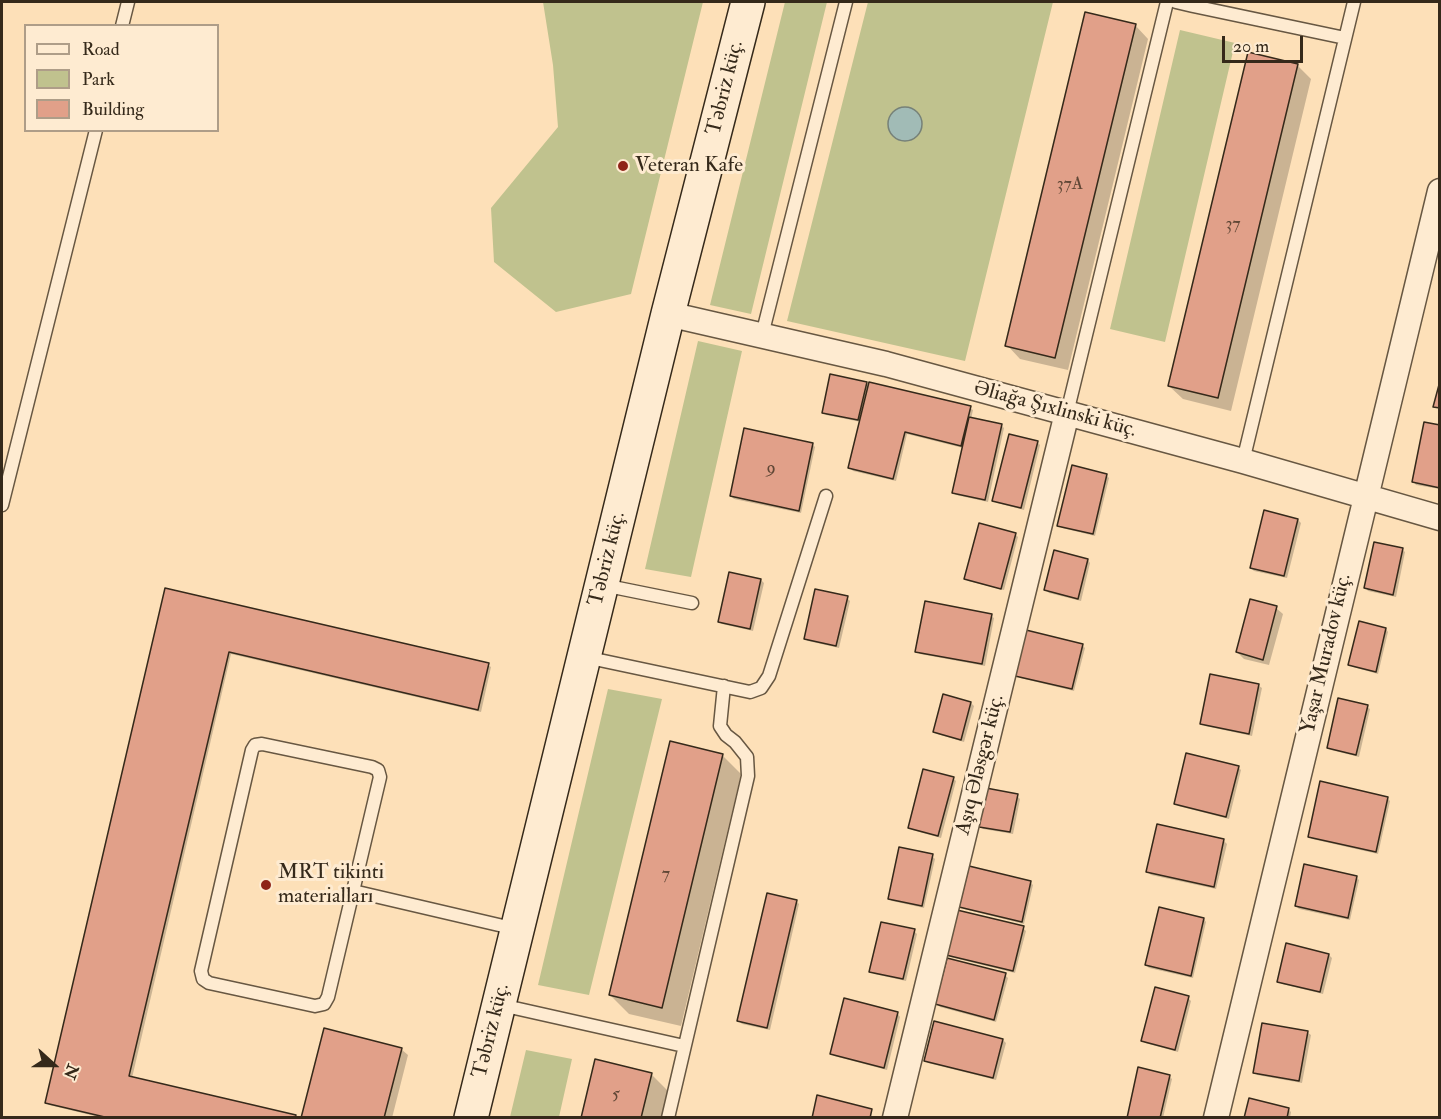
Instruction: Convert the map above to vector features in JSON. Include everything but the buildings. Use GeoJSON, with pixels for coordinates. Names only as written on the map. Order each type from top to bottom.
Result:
{"type":"FeatureCollection","features":[{"type":"Feature","properties":{"kind":"main road","name":"Təbriz küç."},"geometry":{"type":"LineString","coordinates":[[471,1118],[668,314],[748,2]]}},
{"type":"Feature","properties":{"kind":"street","name":"Yaşar Muradov küç."},"geometry":{"type":"LineString","coordinates":[[1216,1118],[1440,191]]}},
{"type":"Feature","properties":{"kind":"street","name":"Əliağa Şıxlinski küç."},"geometry":{"type":"LineString","coordinates":[[668,314],[886,364],[1244,461],[1440,518]]}},
{"type":"Feature","properties":{"kind":"street","name":"Aşıq Ələsgər küç."},"geometry":{"type":"LineString","coordinates":[[896,1118],[1067,413]]}},
{"type":"Feature","properties":{"kind":"lane"},"geometry":{"type":"LineString","coordinates":[[122,24],[128,2]]}},
{"type":"Feature","properties":{"kind":"lane"},"geometry":{"type":"LineString","coordinates":[[762,335],[846,2]]}},
{"type":"Feature","properties":{"kind":"lane"},"geometry":{"type":"LineString","coordinates":[[1067,413],[1167,2]]}},
{"type":"Feature","properties":{"kind":"lane"},"geometry":{"type":"LineString","coordinates":[[1176,2],[1345,38]]}},
{"type":"Feature","properties":{"kind":"lane"},"geometry":{"type":"LineString","coordinates":[[1244,461],[1354,2]]}},
{"type":"Feature","properties":{"kind":"lane"},"geometry":{"type":"LineString","coordinates":[[2,505],[95,132]]}},
{"type":"Feature","properties":{"kind":"lane"},"geometry":{"type":"LineString","coordinates":[[584,657],[750,692],[761,688],[769,676],[826,496]]}},
{"type":"Feature","properties":{"kind":"lane"},"geometry":{"type":"LineString","coordinates":[[602,585],[692,603]]}},
{"type":"Feature","properties":{"kind":"lane"},"geometry":{"type":"LineString","coordinates":[[668,1118],[748,776],[747,757],[720,726],[724,686]]}},
{"type":"Feature","properties":{"kind":"lane"},"geometry":{"type":"LineString","coordinates":[[255,745],[273,746],[378,770],[380,777],[353,891],[328,997],[324,1004],[315,1006],[209,983],[203,979],[201,971],[255,745]]}},
{"type":"Feature","properties":{"kind":"lane"},"geometry":{"type":"LineString","coordinates":[[353,891],[517,929]]}},
{"type":"Feature","properties":{"kind":"lane"},"geometry":{"type":"LineString","coordinates":[[499,1004],[684,1046]]}},
{"type":"Feature","properties":{"kind":"green space"},"geometry":{"type":"Polygon","coordinates":[[[543,2],[703,2],[631,294],[556,312],[494,262],[491,208],[558,127],[553,65],[543,2]]]}},
{"type":"Feature","properties":{"kind":"green space"},"geometry":{"type":"Polygon","coordinates":[[[785,2],[827,2],[751,314],[710,305],[785,2]]]}},
{"type":"Feature","properties":{"kind":"green space"},"geometry":{"type":"Polygon","coordinates":[[[868,2],[1053,2],[965,361],[787,321],[868,2]]]}},
{"type":"Feature","properties":{"kind":"green space"},"geometry":{"type":"Polygon","coordinates":[[[1180,30],[1235,43],[1165,342],[1110,329],[1180,30]]]}},
{"type":"Feature","properties":{"kind":"green space"},"geometry":{"type":"Polygon","coordinates":[[[698,341],[742,351],[691,577],[645,569],[698,341]]]}},
{"type":"Feature","properties":{"kind":"green space"},"geometry":{"type":"Polygon","coordinates":[[[608,689],[662,699],[589,995],[538,985],[608,689]]]}},
{"type":"Feature","properties":{"kind":"green space"},"geometry":{"type":"Polygon","coordinates":[[[526,1050],[572,1059],[559,1117],[510,1117],[526,1050]]]}},
{"type":"Feature","properties":{"kind":"water"},"geometry":{"type":"Polygon","coordinates":[[[905,107],[917,112],[922,124],[917,136],[905,141],[893,136],[888,124],[893,112],[905,107]]]}},
{"type":"Feature","properties":{"kind":"place","name":"Veteran Kafe"},"geometry":{"type":"Point","coordinates":[623,166]}},
{"type":"Feature","properties":{"kind":"place","name":"MRT tikinti materialları"},"geometry":{"type":"Point","coordinates":[266,885]}}]}
